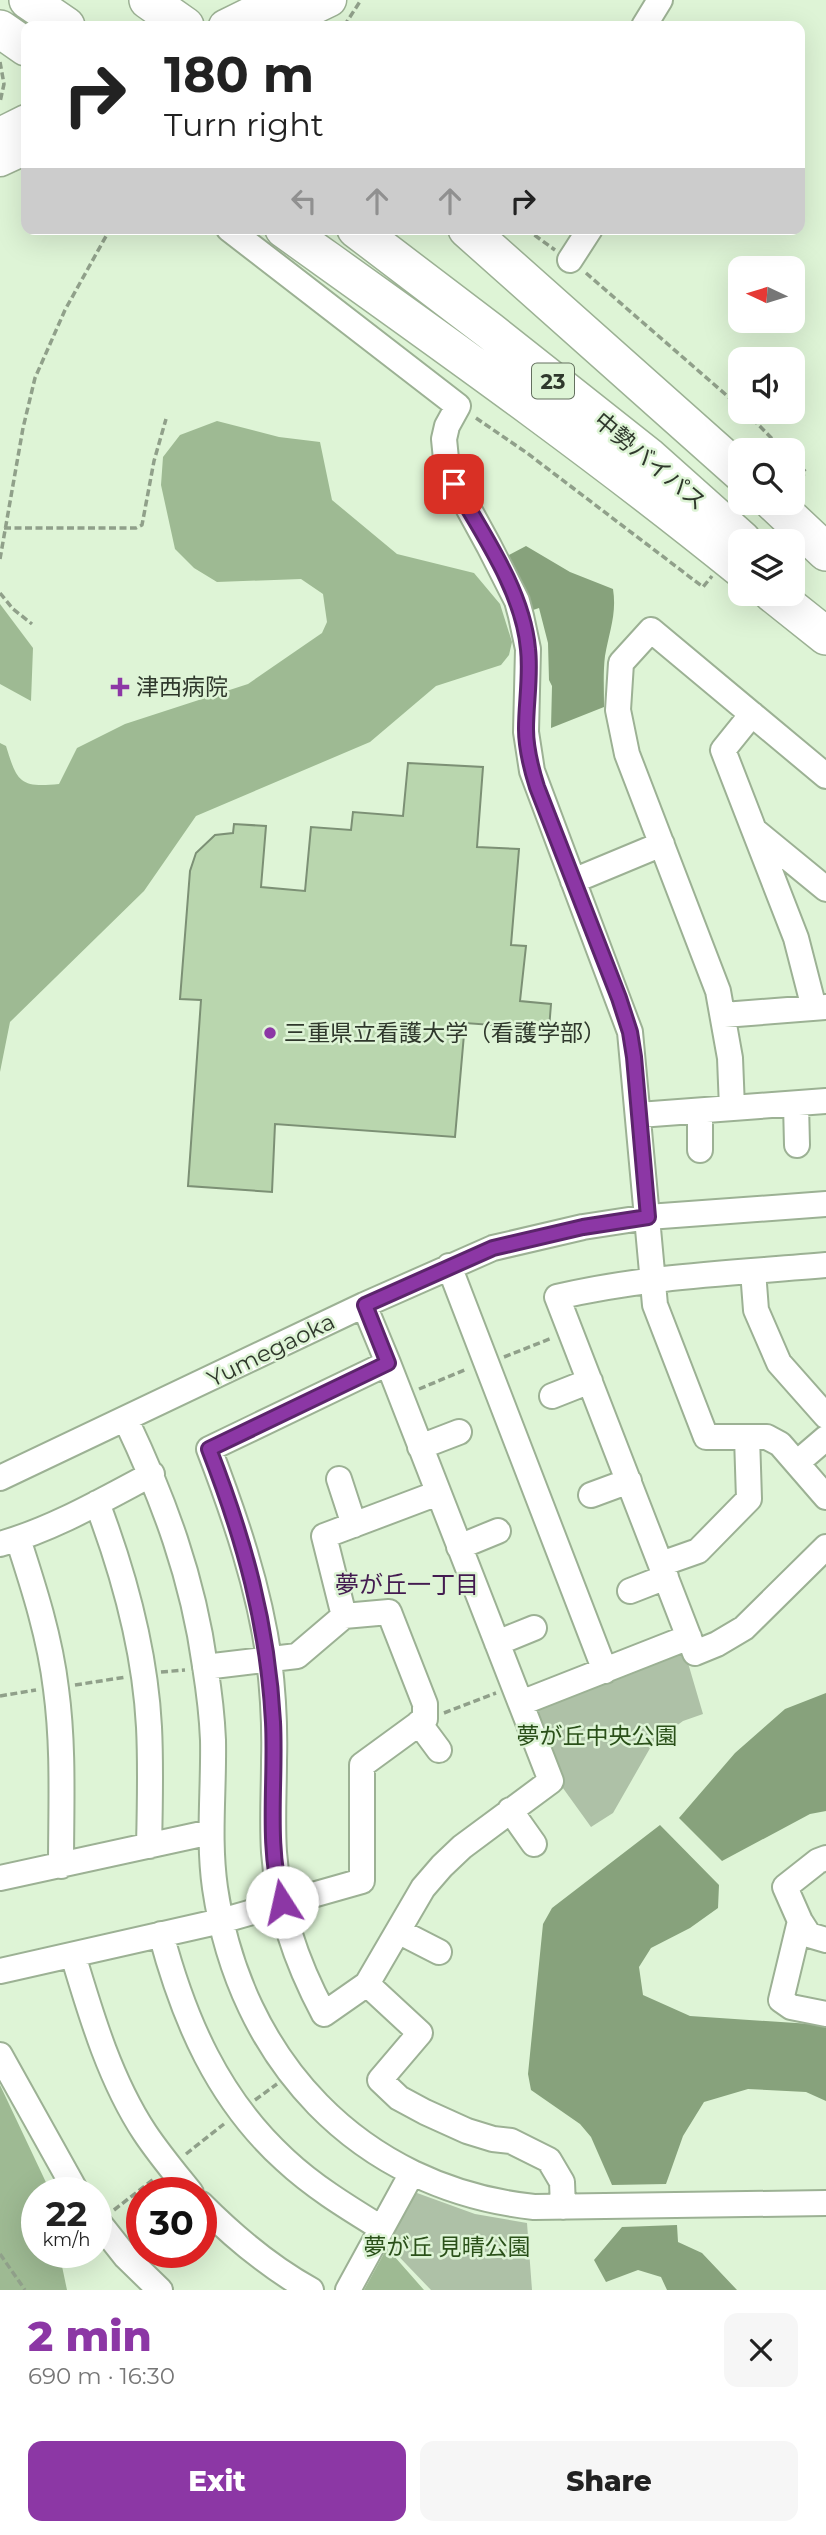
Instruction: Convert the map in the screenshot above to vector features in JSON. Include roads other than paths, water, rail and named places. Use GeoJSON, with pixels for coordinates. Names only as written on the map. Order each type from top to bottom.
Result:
{"type":"FeatureCollection","features":[{"type":"Feature","properties":{"kind":"highway"},"geometry":{"type":"LineString","coordinates":[[28,0],[59,21]]}},
{"type":"Feature","properties":{"kind":"highway"},"geometry":{"type":"LineString","coordinates":[[149,0],[178,21]]}},
{"type":"Feature","properties":{"kind":"highway"},"geometry":{"type":"LineString","coordinates":[[0,29],[21,44]]}},
{"type":"Feature","properties":{"kind":"highway"},"geometry":{"type":"LineString","coordinates":[[292,235],[635,483],[727,571]]}},
{"type":"Feature","properties":{"kind":"highway","name":"中勢バイパス"},"geometry":{"type":"LineString","coordinates":[[363,235],[649,457],[730,529]]}},
{"type":"Feature","properties":{"kind":"highway"},"geometry":{"type":"LineString","coordinates":[[474,235],[728,461]]}},
{"type":"Feature","properties":{"kind":"highway"},"geometry":{"type":"LineString","coordinates":[[787,515],[826,552]]}},
{"type":"Feature","properties":{"kind":"highway"},"geometry":{"type":"LineString","coordinates":[[805,595],[826,614]]}},
{"type":"Feature","properties":{"kind":"highway"},"geometry":{"type":"LineString","coordinates":[[788,606],[826,636]]}},
{"type":"Feature","properties":{"kind":"main road"},"geometry":{"type":"LineString","coordinates":[[235,21],[278,0]]}},
{"type":"Feature","properties":{"kind":"main road"},"geometry":{"type":"LineString","coordinates":[[286,21],[330,0]]}},
{"type":"Feature","properties":{"kind":"main road"},"geometry":{"type":"LineString","coordinates":[[0,134],[21,124]]}},
{"type":"Feature","properties":{"kind":"main road"},"geometry":{"type":"LineString","coordinates":[[0,160],[21,150]]}},
{"type":"Feature","properties":{"kind":"street"},"geometry":{"type":"LineString","coordinates":[[647,21],[660,0]]}},
{"type":"Feature","properties":{"kind":"street"},"geometry":{"type":"LineString","coordinates":[[237,235],[458,405],[447,426],[444,439],[447,469],[517,601],[528,649],[528,754],[537,787],[630,1032],[654,1304],[706,1437],[767,1437],[780,1444],[798,1462],[826,1497]]}},
{"type":"Feature","properties":{"kind":"street"},"geometry":{"type":"LineString","coordinates":[[570,260],[586,235]]}},
{"type":"Feature","properties":{"kind":"street"},"geometry":{"type":"LineString","coordinates":[[732,1108],[724,1015],[712,970],[627,754],[618,710],[621,663],[651,630],[826,776]]}},
{"type":"Feature","properties":{"kind":"street"},"geometry":{"type":"LineString","coordinates":[[724,1015],[820,1007],[723,750],[752,715]]}},
{"type":"Feature","properties":{"kind":"street"},"geometry":{"type":"LineString","coordinates":[[754,830],[826,889]]}},
{"type":"Feature","properties":{"kind":"street"},"geometry":{"type":"LineString","coordinates":[[573,881],[662,844]]}},
{"type":"Feature","properties":{"kind":"street"},"geometry":{"type":"LineString","coordinates":[[639,1115],[826,1101]]}},
{"type":"Feature","properties":{"kind":"street"},"geometry":{"type":"LineString","coordinates":[[796,1104],[799,1145]]}},
{"type":"Feature","properties":{"kind":"street"},"geometry":{"type":"LineString","coordinates":[[700,1111],[701,1151]]}},
{"type":"Feature","properties":{"kind":"street","name":"Yumegaoka"},"geometry":{"type":"LineString","coordinates":[[0,1478],[365,1305],[493,1248],[583,1227],[648,1217],[826,1204]]}},
{"type":"Feature","properties":{"kind":"street"},"geometry":{"type":"LineString","coordinates":[[826,1265],[653,1279],[603,1286],[557,1297],[695,1653],[744,1628],[826,1547]]}},
{"type":"Feature","properties":{"kind":"street"},"geometry":{"type":"LineString","coordinates":[[449,1266],[606,1671]]}},
{"type":"Feature","properties":{"kind":"street"},"geometry":{"type":"LineString","coordinates":[[753,1271],[757,1310],[779,1363],[826,1416]]}},
{"type":"Feature","properties":{"kind":"street"},"geometry":{"type":"LineString","coordinates":[[365,1305],[388,1363],[459,1547],[551,1781],[462,1847],[442,1866],[423,1888],[367,1984],[324,2014],[302,1969],[282,1902],[274,1850],[274,1757],[269,1659],[247,1557],[234,1513],[209,1449],[388,1363]]}},
{"type":"Feature","properties":{"kind":"street"},"geometry":{"type":"LineString","coordinates":[[552,1395],[590,1381]]}},
{"type":"Feature","properties":{"kind":"street"},"geometry":{"type":"LineString","coordinates":[[126,1420],[167,1510],[190,1584],[205,1667],[212,1740],[211,1832],[215,1888],[232,1960],[252,2009],[275,2054],[321,2108],[362,2144],[412,2172],[468,2196],[514,2205],[563,2207],[826,2203]]}},
{"type":"Feature","properties":{"kind":"street"},"geometry":{"type":"LineString","coordinates":[[420,1447],[459,1432]]}},
{"type":"Feature","properties":{"kind":"street"},"geometry":{"type":"LineString","coordinates":[[630,1591],[698,1550],[749,1499],[747,1437]]}},
{"type":"Feature","properties":{"kind":"street"},"geometry":{"type":"LineString","coordinates":[[798,1462],[826,1438]]}},
{"type":"Feature","properties":{"kind":"street"},"geometry":{"type":"LineString","coordinates":[[61,1866],[61,1760],[56,1688],[47,1636],[9,1542],[97,1503],[152,1474]]}},
{"type":"Feature","properties":{"kind":"street"},"geometry":{"type":"LineString","coordinates":[[338,1480],[354,1525]]}},
{"type":"Feature","properties":{"kind":"street"},"geometry":{"type":"LineString","coordinates":[[591,1494],[629,1480]]}},
{"type":"Feature","properties":{"kind":"street"},"geometry":{"type":"LineString","coordinates":[[344,1616],[324,1536],[438,1493]]}},
{"type":"Feature","properties":{"kind":"street"},"geometry":{"type":"LineString","coordinates":[[97,1503],[122,1577],[144,1674],[149,1726],[149,1846]]}},
{"type":"Feature","properties":{"kind":"street"},"geometry":{"type":"LineString","coordinates":[[459,1547],[498,1531]]}},
{"type":"Feature","properties":{"kind":"street"},"geometry":{"type":"LineString","coordinates":[[205,1667],[296,1656],[344,1616],[389,1612],[425,1703],[422,1719],[439,1750]]}},
{"type":"Feature","properties":{"kind":"street"},"geometry":{"type":"LineString","coordinates":[[497,1643],[534,1628]]}},
{"type":"Feature","properties":{"kind":"street"},"geometry":{"type":"LineString","coordinates":[[517,1694],[606,1671],[688,1637]]}},
{"type":"Feature","properties":{"kind":"street"},"geometry":{"type":"LineString","coordinates":[[0,1971],[221,1921],[362,1881],[362,1765],[422,1719]]}},
{"type":"Feature","properties":{"kind":"street"},"geometry":{"type":"LineString","coordinates":[[510,1810],[534,1845]]}},
{"type":"Feature","properties":{"kind":"street"},"geometry":{"type":"LineString","coordinates":[[0,1878],[211,1832]]}},
{"type":"Feature","properties":{"kind":"street"},"geometry":{"type":"LineString","coordinates":[[826,1858],[818,1861],[785,1887],[808,1935],[826,1940]]}},
{"type":"Feature","properties":{"kind":"street"},"geometry":{"type":"LineString","coordinates":[[800,1921],[781,2000],[791,2007],[826,2014]]}},
{"type":"Feature","properties":{"kind":"street"},"geometry":{"type":"LineString","coordinates":[[398,1931],[439,1952]]}},
{"type":"Feature","properties":{"kind":"street"},"geometry":{"type":"LineString","coordinates":[[161,1934],[184,2011],[212,2068],[241,2111],[284,2160],[338,2201],[381,2228]]}},
{"type":"Feature","properties":{"kind":"street"},"geometry":{"type":"LineString","coordinates":[[73,1955],[92,2018],[119,2083],[144,2132],[179,2177]]}},
{"type":"Feature","properties":{"kind":"street"},"geometry":{"type":"LineString","coordinates":[[367,1984],[420,2033],[380,2080],[400,2098],[425,2112],[467,2131],[511,2141],[549,2160],[562,2182],[563,2207]]}},
{"type":"Feature","properties":{"kind":"street"},"geometry":{"type":"LineString","coordinates":[[0,2056],[68,2177]]}},
{"type":"Feature","properties":{"kind":"street"},"geometry":{"type":"LineString","coordinates":[[348,2290],[412,2172]]}},
{"type":"Feature","properties":{"kind":"street"},"geometry":{"type":"LineString","coordinates":[[217,2220],[238,2241],[292,2280],[311,2290]]}},
{"type":"Feature","properties":{"kind":"street"},"geometry":{"type":"LineString","coordinates":[[112,2239],[160,2290]]}},
{"type":"Feature","properties":{"kind":"place","name":"津西病院"},"geometry":{"type":"Point","coordinates":[120,687]}},
{"type":"Feature","properties":{"kind":"place","name":"三重県立看護大学（看護学部）"},"geometry":{"type":"Point","coordinates":[270,1033]}},
{"type":"Feature","properties":{"kind":"district","name":"夢が丘一丁目"},"geometry":{"type":"Point","coordinates":[407,1584]}},
{"type":"Feature","properties":{"kind":"park label","name":"夢が丘中央公園"},"geometry":{"type":"Point","coordinates":[597,1736]}},
{"type":"Feature","properties":{"kind":"park label","name":"夢が丘 見晴公園"},"geometry":{"type":"Point","coordinates":[447,2247]}}]}
